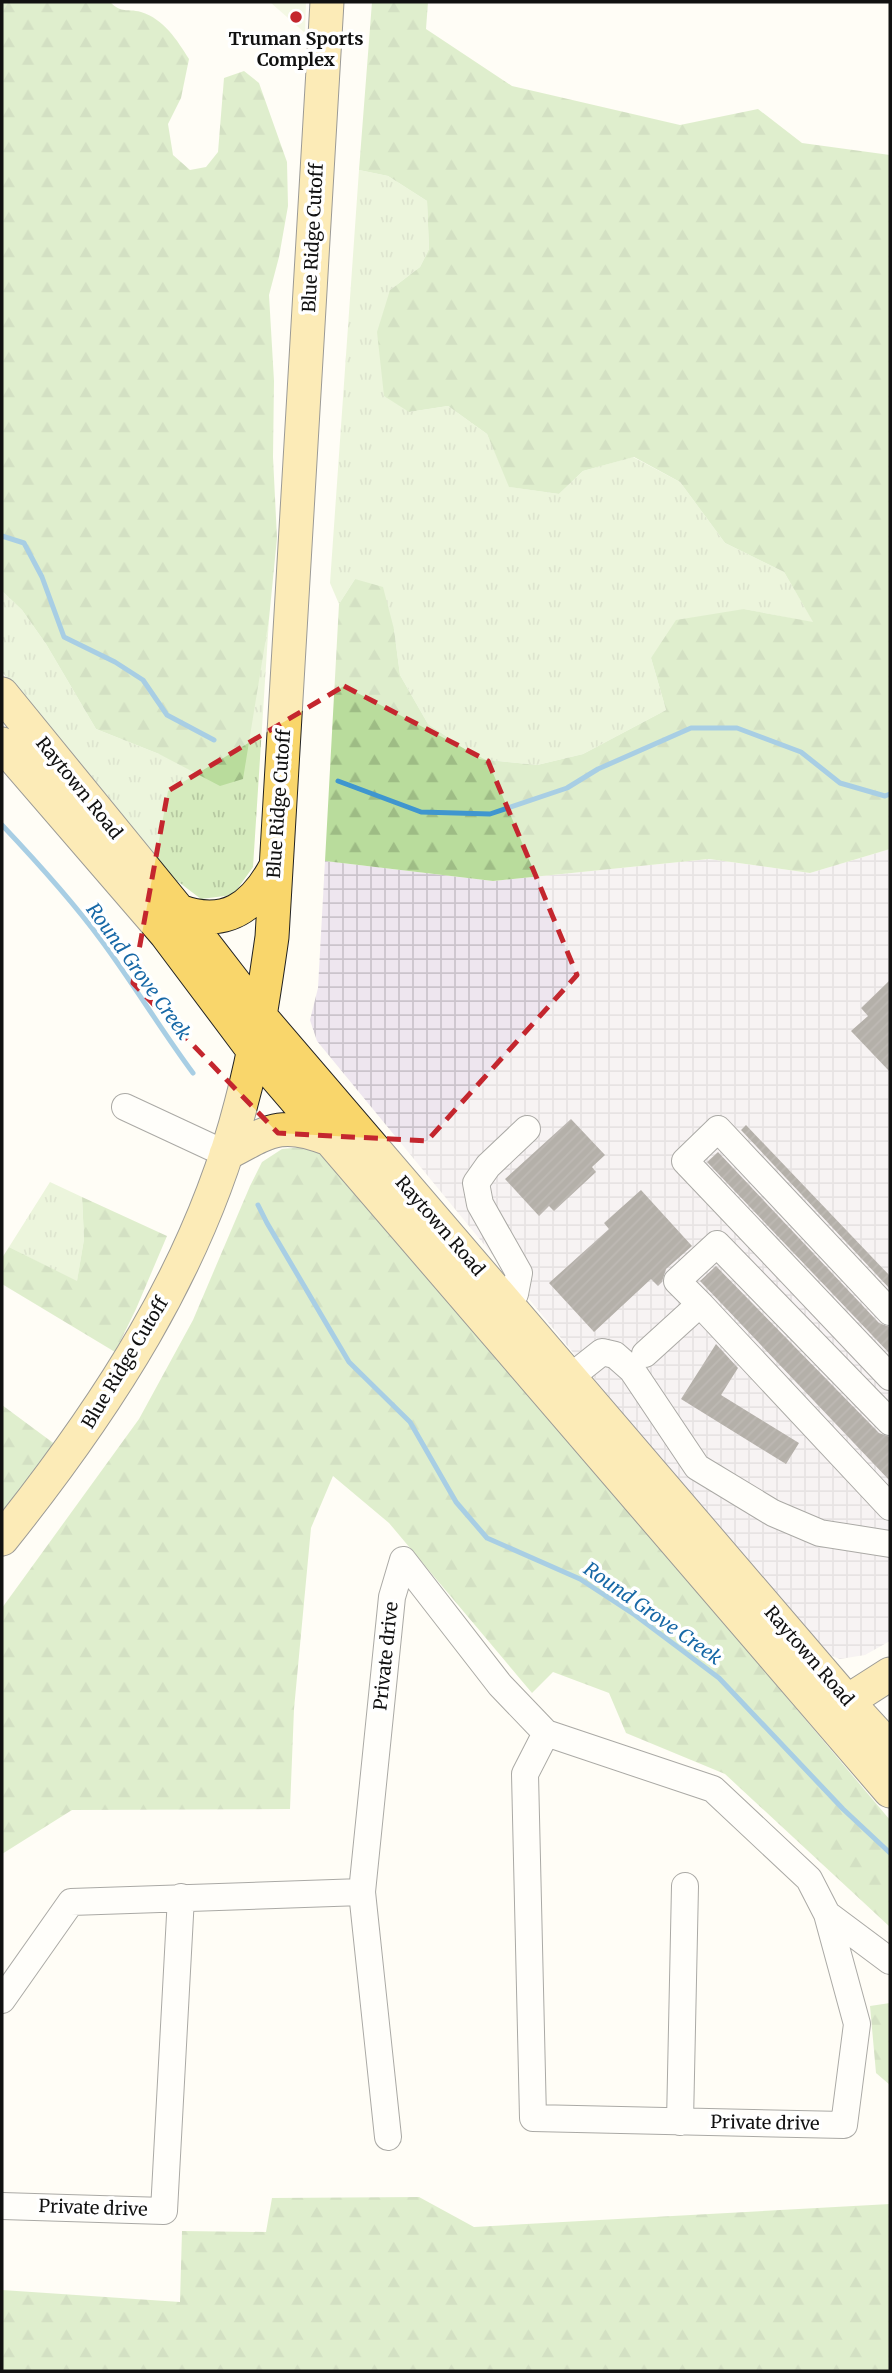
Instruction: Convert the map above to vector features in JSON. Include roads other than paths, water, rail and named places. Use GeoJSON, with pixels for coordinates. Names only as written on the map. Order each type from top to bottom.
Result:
{"type":"FeatureCollection","features":[{"type":"Feature","properties":{"kind":"main road","name":"Blue Ridge Cutoff"},"geometry":{"type":"LineString","coordinates":[[2,1539],[83,1433],[147,1332],[190,1250],[215,1187],[241,1105],[260,1017],[272,937],[327,2]]}},
{"type":"Feature","properties":{"kind":"main road","name":"Raytown Road"},"geometry":{"type":"LineString","coordinates":[[2,694],[179,911],[260,1017],[498,1315],[835,1708],[890,1791]]}},
{"type":"Feature","properties":{"kind":"main road","name":"Raytown Road"},"geometry":{"type":"LineString","coordinates":[[2,744],[166,934],[253,1050],[329,1139],[498,1315]]}},
{"type":"Feature","properties":{"kind":"main road"},"geometry":{"type":"LineString","coordinates":[[179,911],[193,916],[211,917],[241,910],[264,888],[275,868]]}},
{"type":"Feature","properties":{"kind":"main road"},"geometry":{"type":"LineString","coordinates":[[226,1154],[275,1130],[292,1128],[310,1131],[329,1139]]}},
{"type":"Feature","properties":{"kind":"main road"},"geometry":{"type":"LineString","coordinates":[[835,1708],[890,1674]]}},
{"type":"Feature","properties":{"kind":"main road","name":"Raytown Road"},"geometry":{"type":"LineString","coordinates":[[835,1708],[890,1748]]}},
{"type":"Feature","properties":{"kind":"lane"},"geometry":{"type":"LineString","coordinates":[[125,1107],[226,1154]]}},
{"type":"Feature","properties":{"kind":"lane"},"geometry":{"type":"LineString","coordinates":[[498,1315],[515,1294],[519,1273],[480,1204],[476,1183],[488,1166],[527,1129]]}},
{"type":"Feature","properties":{"kind":"lane"},"geometry":{"type":"LineString","coordinates":[[890,1312],[718,1129],[685,1161],[890,1377]]}},
{"type":"Feature","properties":{"kind":"lane"},"geometry":{"type":"LineString","coordinates":[[890,1422],[717,1244],[677,1281],[890,1507]]}},
{"type":"Feature","properties":{"kind":"lane"},"geometry":{"type":"LineString","coordinates":[[645,1354],[700,1304]]}},
{"type":"Feature","properties":{"kind":"lane"},"geometry":{"type":"LineString","coordinates":[[559,1386],[602,1352],[615,1355],[632,1370],[698,1467],[773,1513],[820,1533],[890,1544]]}},
{"type":"Feature","properties":{"kind":"lane","name":"Private drive"},"geometry":{"type":"LineString","coordinates":[[388,2137],[362,1892],[392,1597],[403,1560],[500,1685],[546,1732],[713,1789],[809,1879],[827,1914],[857,2024],[844,2125],[534,2118],[525,1774],[546,1732]]}},
{"type":"Feature","properties":{"kind":"lane"},"geometry":{"type":"LineString","coordinates":[[680,2122],[685,1886]]}},
{"type":"Feature","properties":{"kind":"lane"},"geometry":{"type":"LineString","coordinates":[[2,2000],[71,1902],[362,1892]]}},
{"type":"Feature","properties":{"kind":"lane","name":"Private drive"},"geometry":{"type":"LineString","coordinates":[[2,2206],[164,2211],[181,1897]]}},
{"type":"Feature","properties":{"kind":"lane","name":"Private drive"},"geometry":{"type":"LineString","coordinates":[[827,1914],[890,1961]]}},
{"type":"Feature","properties":{"kind":"waterway"},"geometry":{"type":"LineString","coordinates":[[2,536],[24,543],[42,577],[64,637],[115,662],[143,680],[167,715],[214,740]]}},
{"type":"Feature","properties":{"kind":"waterway"},"geometry":{"type":"LineString","coordinates":[[338,781],[421,812],[490,814],[567,788],[598,769],[691,728],[737,728],[801,752],[840,783],[885,796],[890,794]]}},
{"type":"Feature","properties":{"kind":"waterway","name":"Round Grove Creek"},"geometry":{"type":"LineString","coordinates":[[2,825],[90,925],[193,1073]]}},
{"type":"Feature","properties":{"kind":"waterway","name":"Round Grove Creek"},"geometry":{"type":"LineString","coordinates":[[258,1205],[349,1362],[410,1422],[456,1502],[487,1538],[580,1579],[635,1615],[719,1678],[843,1809],[890,1853]]}},
{"type":"Feature","properties":{"kind":"place","name":"Truman Sports Complex"},"geometry":{"type":"Point","coordinates":[296,17]}}]}
